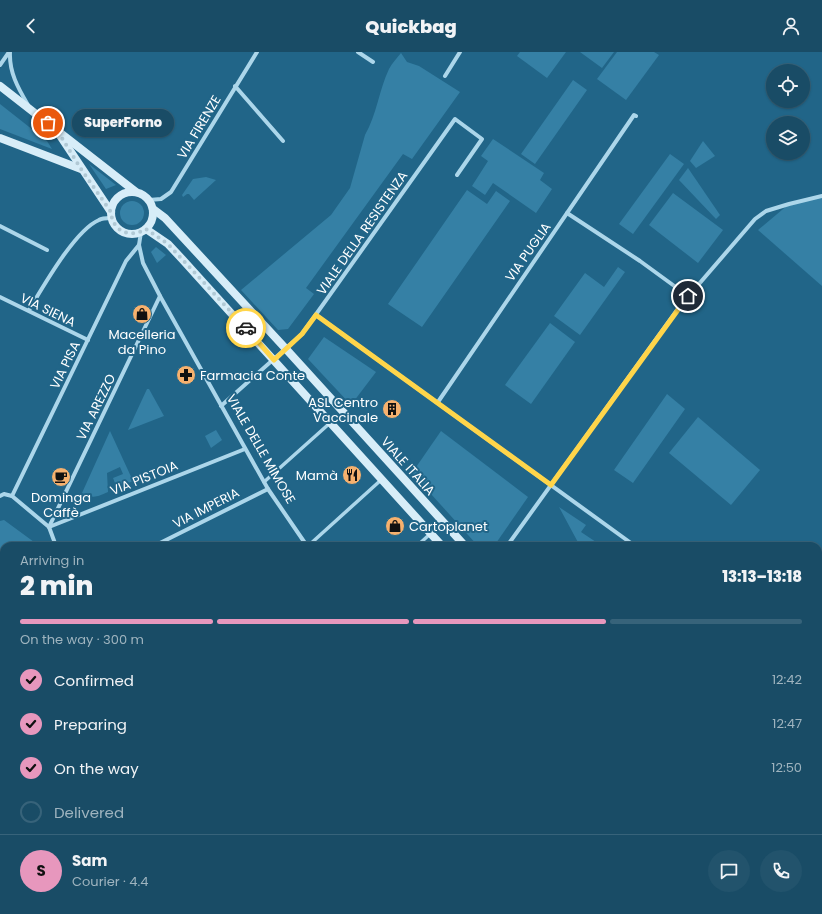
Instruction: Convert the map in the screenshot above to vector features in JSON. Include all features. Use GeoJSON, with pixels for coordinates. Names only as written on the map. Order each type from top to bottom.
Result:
{"type":"FeatureCollection","features":[{"type":"Feature","properties":{"kind":"main road"},"geometry":{"type":"LineString","coordinates":[[0,86],[136,192]]}},
{"type":"Feature","properties":{"kind":"main road"},"geometry":{"type":"LineString","coordinates":[[57,130],[111,215],[118,229],[130,234],[143,231],[150,224],[153,217],[153,209],[149,200],[141,193],[124,193],[118,196],[114,201],[111,215]]}},
{"type":"Feature","properties":{"kind":"main road"},"geometry":{"type":"LineString","coordinates":[[0,138],[81,169]]}},
{"type":"Feature","properties":{"kind":"main road","name":"VIALE ITALIA"},"geometry":{"type":"LineString","coordinates":[[153,209],[165,218],[286,348],[461,542]]}},
{"type":"Feature","properties":{"kind":"main road"},"geometry":{"type":"LineString","coordinates":[[143,231],[168,244],[438,542]]}},
{"type":"Feature","properties":{"kind":"street"},"geometry":{"type":"LineString","coordinates":[[0,65],[10,52]]}},
{"type":"Feature","properties":{"kind":"street"},"geometry":{"type":"LineString","coordinates":[[10,52],[10,61],[14,78],[31,110]]}},
{"type":"Feature","properties":{"kind":"street","name":"VIA FIRENZE"},"geometry":{"type":"LineString","coordinates":[[149,200],[161,199],[171,192],[257,52]]}},
{"type":"Feature","properties":{"kind":"street"},"geometry":{"type":"LineString","coordinates":[[358,52],[373,62]]}},
{"type":"Feature","properties":{"kind":"street"},"geometry":{"type":"LineString","coordinates":[[445,76],[460,52]]}},
{"type":"Feature","properties":{"kind":"street"},"geometry":{"type":"LineString","coordinates":[[235,86],[282,141]]}},
{"type":"Feature","properties":{"kind":"street","name":"VIA PUGLIA"},"geometry":{"type":"LineString","coordinates":[[438,402],[634,115],[636,116]]}},
{"type":"Feature","properties":{"kind":"street","name":"VIALE DELLA RESISTENZA"},"geometry":{"type":"LineString","coordinates":[[221,406],[302,334],[454,119],[482,140],[457,175]]}},
{"type":"Feature","properties":{"kind":"street"},"geometry":{"type":"LineString","coordinates":[[510,542],[688,296],[755,219],[766,211],[822,196]]}},
{"type":"Feature","properties":{"kind":"street"},"geometry":{"type":"LineString","coordinates":[[567,212],[640,261],[688,296]]}},
{"type":"Feature","properties":{"kind":"street"},"geometry":{"type":"LineString","coordinates":[[29,310],[74,242],[91,224],[111,215]]}},
{"type":"Feature","properties":{"kind":"street"},"geometry":{"type":"LineString","coordinates":[[0,226],[47,250]]}},
{"type":"Feature","properties":{"kind":"street","name":"VIALE DELLE MIMOSE"},"geometry":{"type":"LineString","coordinates":[[143,231],[139,245],[143,263],[160,296],[268,489],[305,542]]}},
{"type":"Feature","properties":{"kind":"street","name":"VIA PISA"},"geometry":{"type":"LineString","coordinates":[[12,496],[126,261],[139,245]]}},
{"type":"Feature","properties":{"kind":"street","name":"VIA AREZZO"},"geometry":{"type":"LineString","coordinates":[[49,527],[160,296]]}},
{"type":"Feature","properties":{"kind":"street","name":"VIA SIENA"},"geometry":{"type":"LineString","coordinates":[[0,297],[88,340]]}},
{"type":"Feature","properties":{"kind":"street"},"geometry":{"type":"LineString","coordinates":[[316,315],[629,542]]}},
{"type":"Feature","properties":{"kind":"street"},"geometry":{"type":"LineString","coordinates":[[264,482],[330,422]]}},
{"type":"Feature","properties":{"kind":"street","name":"VIA PISTOIA"},"geometry":{"type":"LineString","coordinates":[[49,527],[246,449]]}},
{"type":"Feature","properties":{"kind":"street"},"geometry":{"type":"LineString","coordinates":[[312,542],[382,479]]}},
{"type":"Feature","properties":{"kind":"street","name":"VIA IMPERIA"},"geometry":{"type":"LineString","coordinates":[[162,542],[268,489]]}},
{"type":"Feature","properties":{"kind":"street"},"geometry":{"type":"LineString","coordinates":[[0,496],[4,494],[12,496],[49,527],[55,542]]}},
{"type":"Feature","properties":{"kind":"street"},"geometry":{"type":"LineString","coordinates":[[422,542],[431,534]]}},
{"type":"Feature","properties":{"kind":"shaded area"},"geometry":{"type":"Polygon","coordinates":[[[520,52],[566,52],[547,78],[517,56],[520,52]]]}},
{"type":"Feature","properties":{"kind":"shaded area"},"geometry":{"type":"Polygon","coordinates":[[[580,52],[614,52],[602,68],[580,52]]]}},
{"type":"Feature","properties":{"kind":"shaded area"},"geometry":{"type":"Polygon","coordinates":[[[617,52],[654,52],[659,55],[626,100],[597,79],[617,52]]]}},
{"type":"Feature","properties":{"kind":"shaded area"},"geometry":{"type":"Polygon","coordinates":[[[401,53],[407,62],[419,66],[460,92],[412,159],[403,154],[306,288],[314,294],[288,329],[278,330],[241,290],[331,215],[350,188],[365,135],[386,77],[390,67],[401,53]]]}},
{"type":"Feature","properties":{"kind":"shaded area"},"geometry":{"type":"Polygon","coordinates":[[[573,80],[587,90],[535,164],[521,154],[573,80]]]}},
{"type":"Feature","properties":{"kind":"shaded area"},"geometry":{"type":"Polygon","coordinates":[[[0,104],[47,141],[52,149],[0,129],[0,104]]]}},
{"type":"Feature","properties":{"kind":"shaded area"},"geometry":{"type":"Polygon","coordinates":[[[493,139],[544,173],[540,180],[552,189],[536,213],[493,183],[485,195],[472,186],[488,161],[481,156],[493,139]]]}},
{"type":"Feature","properties":{"kind":"shaded area"},"geometry":{"type":"Polygon","coordinates":[[[703,141],[715,156],[696,168],[690,161],[703,141]]]}},
{"type":"Feature","properties":{"kind":"shaded area"},"geometry":{"type":"Polygon","coordinates":[[[670,154],[684,164],[633,234],[619,224],[670,154]]]}},
{"type":"Feature","properties":{"kind":"shaded area"},"geometry":{"type":"Polygon","coordinates":[[[89,164],[116,185],[106,189],[89,164]]]}},
{"type":"Feature","properties":{"kind":"shaded area"},"geometry":{"type":"Polygon","coordinates":[[[688,168],[720,215],[716,219],[679,180],[688,168]]]}},
{"type":"Feature","properties":{"kind":"shaded area"},"geometry":{"type":"Polygon","coordinates":[[[206,177],[216,180],[194,200],[189,194],[183,197],[182,195],[193,179],[206,177]]]}},
{"type":"Feature","properties":{"kind":"shaded area"},"geometry":{"type":"Polygon","coordinates":[[[467,190],[487,204],[496,191],[510,201],[422,327],[388,304],[467,190]]]}},
{"type":"Feature","properties":{"kind":"shaded area"},"geometry":{"type":"Polygon","coordinates":[[[673,193],[723,230],[698,263],[649,225],[673,193]]]}},
{"type":"Feature","properties":{"kind":"shaded area"},"geometry":{"type":"Polygon","coordinates":[[[822,196],[822,286],[758,230],[789,204],[822,196]]]}},
{"type":"Feature","properties":{"kind":"shaded area"},"geometry":{"type":"Polygon","coordinates":[[[132,201],[137,202],[143,208],[143,218],[137,224],[132,225],[127,224],[121,218],[120,213],[121,208],[127,202],[132,201]]]}},
{"type":"Feature","properties":{"kind":"shaded area"},"geometry":{"type":"Polygon","coordinates":[[[156,247],[166,255],[157,263],[151,252],[156,247]]]}},
{"type":"Feature","properties":{"kind":"shaded area"},"geometry":{"type":"Polygon","coordinates":[[[618,267],[625,272],[580,335],[554,316],[585,273],[604,287],[618,267]]]}},
{"type":"Feature","properties":{"kind":"shaded area"},"geometry":{"type":"Polygon","coordinates":[[[550,323],[575,342],[531,404],[505,385],[550,323]]]}},
{"type":"Feature","properties":{"kind":"shaded area"},"geometry":{"type":"Polygon","coordinates":[[[324,337],[376,372],[351,405],[308,359],[324,337]]]}},
{"type":"Feature","properties":{"kind":"shaded area"},"geometry":{"type":"Polygon","coordinates":[[[147,389],[149,389],[164,416],[128,430],[147,389]]]}},
{"type":"Feature","properties":{"kind":"shaded area"},"geometry":{"type":"Polygon","coordinates":[[[667,394],[685,409],[633,483],[614,470],[667,394]]]}},
{"type":"Feature","properties":{"kind":"shaded area"},"geometry":{"type":"Polygon","coordinates":[[[698,417],[760,470],[731,505],[669,453],[698,417]]]}},
{"type":"Feature","properties":{"kind":"shaded area"},"geometry":{"type":"Polygon","coordinates":[[[216,430],[222,440],[211,448],[205,436],[216,430]]]}},
{"type":"Feature","properties":{"kind":"shaded area"},"geometry":{"type":"Polygon","coordinates":[[[110,431],[133,481],[117,488],[113,478],[123,474],[120,467],[107,473],[108,492],[92,497],[82,493],[110,431]]]}},
{"type":"Feature","properties":{"kind":"shaded area"},"geometry":{"type":"Polygon","coordinates":[[[441,431],[528,497],[497,542],[474,542],[412,473],[441,431]]]}},
{"type":"Feature","properties":{"kind":"shaded area"},"geometry":{"type":"Polygon","coordinates":[[[559,507],[586,525],[581,532],[596,542],[578,542],[559,507]]]}},
{"type":"Feature","properties":{"kind":"shaded area"},"geometry":{"type":"Polygon","coordinates":[[[4,520],[34,542],[0,542],[0,521],[4,520]]]}},
{"type":"Feature","properties":{"kind":"way so far"},"geometry":{"type":"LineString","coordinates":[[48,123],[57,130],[81,169],[111,212],[111,218],[118,229],[130,234],[136,234],[146,229],[168,244],[246,328]]}},
{"type":"Feature","properties":{"kind":"place","name":"SuperForno"},"geometry":{"type":"Point","coordinates":[48,123]}},
{"type":"Feature","properties":{"kind":"place","name":"Macelleria da Pino"},"geometry":{"type":"Point","coordinates":[142,314]}},
{"type":"Feature","properties":{"kind":"place","name":"Farmacia Conte"},"geometry":{"type":"Point","coordinates":[186,375]}},
{"type":"Feature","properties":{"kind":"place","name":"ASL Centro Vaccinale"},"geometry":{"type":"Point","coordinates":[392,409]}},
{"type":"Feature","properties":{"kind":"place","name":"Mamà"},"geometry":{"type":"Point","coordinates":[352,475]}},
{"type":"Feature","properties":{"kind":"place","name":"Dominga Caffè"},"geometry":{"type":"Point","coordinates":[61,477]}},
{"type":"Feature","properties":{"kind":"place","name":"Cartoplanet"},"geometry":{"type":"Point","coordinates":[395,526]}},
{"type":"Feature","properties":{"kind":"route"},"geometry":{"type":"LineString","coordinates":[[246,328],[274,360],[302,334],[316,315],[551,485],[584,437],[688,296]]}}]}
